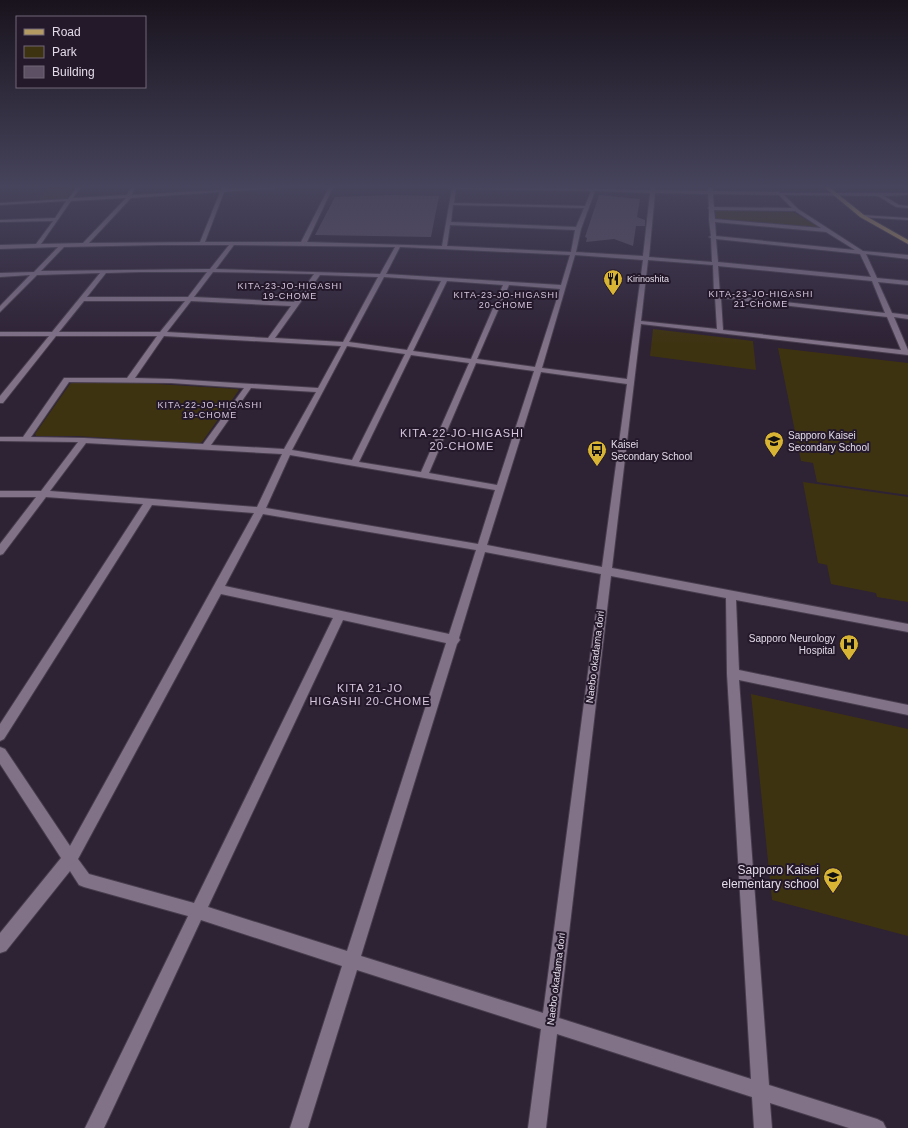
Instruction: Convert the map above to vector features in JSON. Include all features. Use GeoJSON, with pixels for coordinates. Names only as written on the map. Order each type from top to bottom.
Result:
{"type":"FeatureCollection","features":[{"type":"Feature","properties":{"kind":"street"},"geometry":{"type":"LineString","coordinates":[[37,246],[41,240]]}},
{"type":"Feature","properties":{"kind":"street"},"geometry":{"type":"LineString","coordinates":[[85,244],[89,240]]}},
{"type":"Feature","properties":{"kind":"street"},"geometry":{"type":"LineString","coordinates":[[303,244],[305,240]]}},
{"type":"Feature","properties":{"kind":"street"},"geometry":{"type":"LineString","coordinates":[[444,248],[446,240]]}},
{"type":"Feature","properties":{"kind":"street"},"geometry":{"type":"LineString","coordinates":[[299,1128],[483,548],[500,488],[573,254],[576,240]]}},
{"type":"Feature","properties":{"kind":"street","name":"Naebo okadama dori"},"geometry":{"type":"LineString","coordinates":[[537,1128],[646,258],[646,240]]}},
{"type":"Feature","properties":{"kind":"street"},"geometry":{"type":"LineString","coordinates":[[712,240],[720,332]]}},
{"type":"Feature","properties":{"kind":"street"},"geometry":{"type":"LineString","coordinates":[[737,240],[908,257]]}},
{"type":"Feature","properties":{"kind":"street"},"geometry":{"type":"LineString","coordinates":[[637,322],[907,353],[863,253],[842,240]]}},
{"type":"Feature","properties":{"kind":"street"},"geometry":{"type":"LineString","coordinates":[[0,247],[85,244],[202,243],[398,246],[573,254],[715,263],[908,283]]}},
{"type":"Feature","properties":{"kind":"street"},"geometry":{"type":"LineString","coordinates":[[130,380],[162,334],[233,243]]}},
{"type":"Feature","properties":{"kind":"street"},"geometry":{"type":"LineString","coordinates":[[0,310],[63,245]]}},
{"type":"Feature","properties":{"kind":"street"},"geometry":{"type":"LineString","coordinates":[[0,945],[71,858],[218,590],[260,510],[287,452],[347,344],[398,246]]}},
{"type":"Feature","properties":{"kind":"street"},"geometry":{"type":"LineString","coordinates":[[0,275],[211,270],[382,275],[563,287]]}},
{"type":"Feature","properties":{"kind":"street"},"geometry":{"type":"LineString","coordinates":[[0,401],[104,272]]}},
{"type":"Feature","properties":{"kind":"street"},"geometry":{"type":"LineString","coordinates":[[270,340],[318,273]]}},
{"type":"Feature","properties":{"kind":"street"},"geometry":{"type":"LineString","coordinates":[[354,464],[445,279]]}},
{"type":"Feature","properties":{"kind":"street"},"geometry":{"type":"LineString","coordinates":[[424,475],[472,360],[507,283]]}},
{"type":"Feature","properties":{"kind":"street"},"geometry":{"type":"LineString","coordinates":[[716,296],[908,317]]}},
{"type":"Feature","properties":{"kind":"street"},"geometry":{"type":"LineString","coordinates":[[82,299],[189,299],[296,304]]}},
{"type":"Feature","properties":{"kind":"street"},"geometry":{"type":"LineString","coordinates":[[0,302],[9,301]]}},
{"type":"Feature","properties":{"kind":"street"},"geometry":{"type":"LineString","coordinates":[[0,334],[162,334],[347,344],[630,382]]}},
{"type":"Feature","properties":{"kind":"street"},"geometry":{"type":"LineString","coordinates":[[26,440],[67,380],[130,380],[321,390]]}},
{"type":"Feature","properties":{"kind":"street"},"geometry":{"type":"LineString","coordinates":[[204,447],[248,387]]}},
{"type":"Feature","properties":{"kind":"street"},"geometry":{"type":"LineString","coordinates":[[0,439],[84,440],[287,452],[500,488]]}},
{"type":"Feature","properties":{"kind":"street"},"geometry":{"type":"LineString","coordinates":[[0,551],[84,440]]}},
{"type":"Feature","properties":{"kind":"street"},"geometry":{"type":"LineString","coordinates":[[0,494],[44,494],[260,510],[483,548],[908,628]]}},
{"type":"Feature","properties":{"kind":"street"},"geometry":{"type":"LineString","coordinates":[[0,735],[150,501]]}},
{"type":"Feature","properties":{"kind":"street"},"geometry":{"type":"LineString","coordinates":[[218,590],[454,640]]}},
{"type":"Feature","properties":{"kind":"street"},"geometry":{"type":"LineString","coordinates":[[731,594],[733,674],[763,1128]]}},
{"type":"Feature","properties":{"kind":"street"},"geometry":{"type":"LineString","coordinates":[[94,1128],[199,912],[340,615]]}},
{"type":"Feature","properties":{"kind":"street"},"geometry":{"type":"LineString","coordinates":[[733,674],[908,710]]}},
{"type":"Feature","properties":{"kind":"street"},"geometry":{"type":"LineString","coordinates":[[0,753],[71,858],[84,880],[199,912],[353,960],[877,1128]]}},
{"type":"Feature","properties":{"kind":"green space"},"geometry":{"type":"Polygon","coordinates":[[[653,329],[753,341],[756,370],[650,356],[653,329]]]}},
{"type":"Feature","properties":{"kind":"green space"},"geometry":{"type":"Polygon","coordinates":[[[778,348],[908,363],[908,495],[817,482],[813,463],[801,461],[778,348]]]}},
{"type":"Feature","properties":{"kind":"green space"},"geometry":{"type":"Polygon","coordinates":[[[74,382],[124,382],[239,390],[202,442],[198,444],[77,436],[36,436],[35,434],[70,384],[74,382]]]}},
{"type":"Feature","properties":{"kind":"green space"},"geometry":{"type":"Polygon","coordinates":[[[803,482],[908,497],[908,602],[877,597],[876,593],[831,584],[827,565],[818,563],[803,482]]]}},
{"type":"Feature","properties":{"kind":"green space"},"geometry":{"type":"Polygon","coordinates":[[[751,694],[908,729],[908,936],[772,900],[751,694]]]}},
{"type":"Feature","properties":{"kind":"building"},"geometry":{"type":"Polygon","coordinates":[[[587,240],[608,240],[586,242],[587,240]]]}},
{"type":"Feature","properties":{"kind":"building"},"geometry":{"type":"Polygon","coordinates":[[[616,240],[634,240],[633,246],[616,240]]]}},
{"type":"Feature","properties":{"kind":"place","name":"Kirinoshita"},"geometry":{"type":"Point","coordinates":[613,296]}},
{"type":"Feature","properties":{"kind":"place","name":"Sapporo Kaisei Secondary School"},"geometry":{"type":"Point","coordinates":[774,458]}},
{"type":"Feature","properties":{"kind":"place","name":"Kaisei Secondary School"},"geometry":{"type":"Point","coordinates":[597,467]}},
{"type":"Feature","properties":{"kind":"place","name":"Sapporo Neurology Hospital"},"geometry":{"type":"Point","coordinates":[849,661]}},
{"type":"Feature","properties":{"kind":"place","name":"Sapporo Kaisei elementary school"},"geometry":{"type":"Point","coordinates":[833,894]}},
{"type":"Feature","properties":{"kind":"district","name":"KITA-23-JO-HIGASHI 19-CHOME"},"geometry":{"type":"Point","coordinates":[290,292]}},
{"type":"Feature","properties":{"kind":"district","name":"KITA-23-JO-HIGASHI 20-CHOME"},"geometry":{"type":"Point","coordinates":[506,300]}},
{"type":"Feature","properties":{"kind":"district","name":"KITA-23-JO-HIGASHI 21-CHOME"},"geometry":{"type":"Point","coordinates":[761,300]}},
{"type":"Feature","properties":{"kind":"district","name":"KITA-22-JO-HIGASHI 19-CHOME"},"geometry":{"type":"Point","coordinates":[210,410]}},
{"type":"Feature","properties":{"kind":"district","name":"KITA-22-JO-HIGASHI 20-CHOME"},"geometry":{"type":"Point","coordinates":[462,439]}},
{"type":"Feature","properties":{"kind":"district","name":"KITA 21-JO HIGASHI 20-CHOME"},"geometry":{"type":"Point","coordinates":[370,694]}}]}
